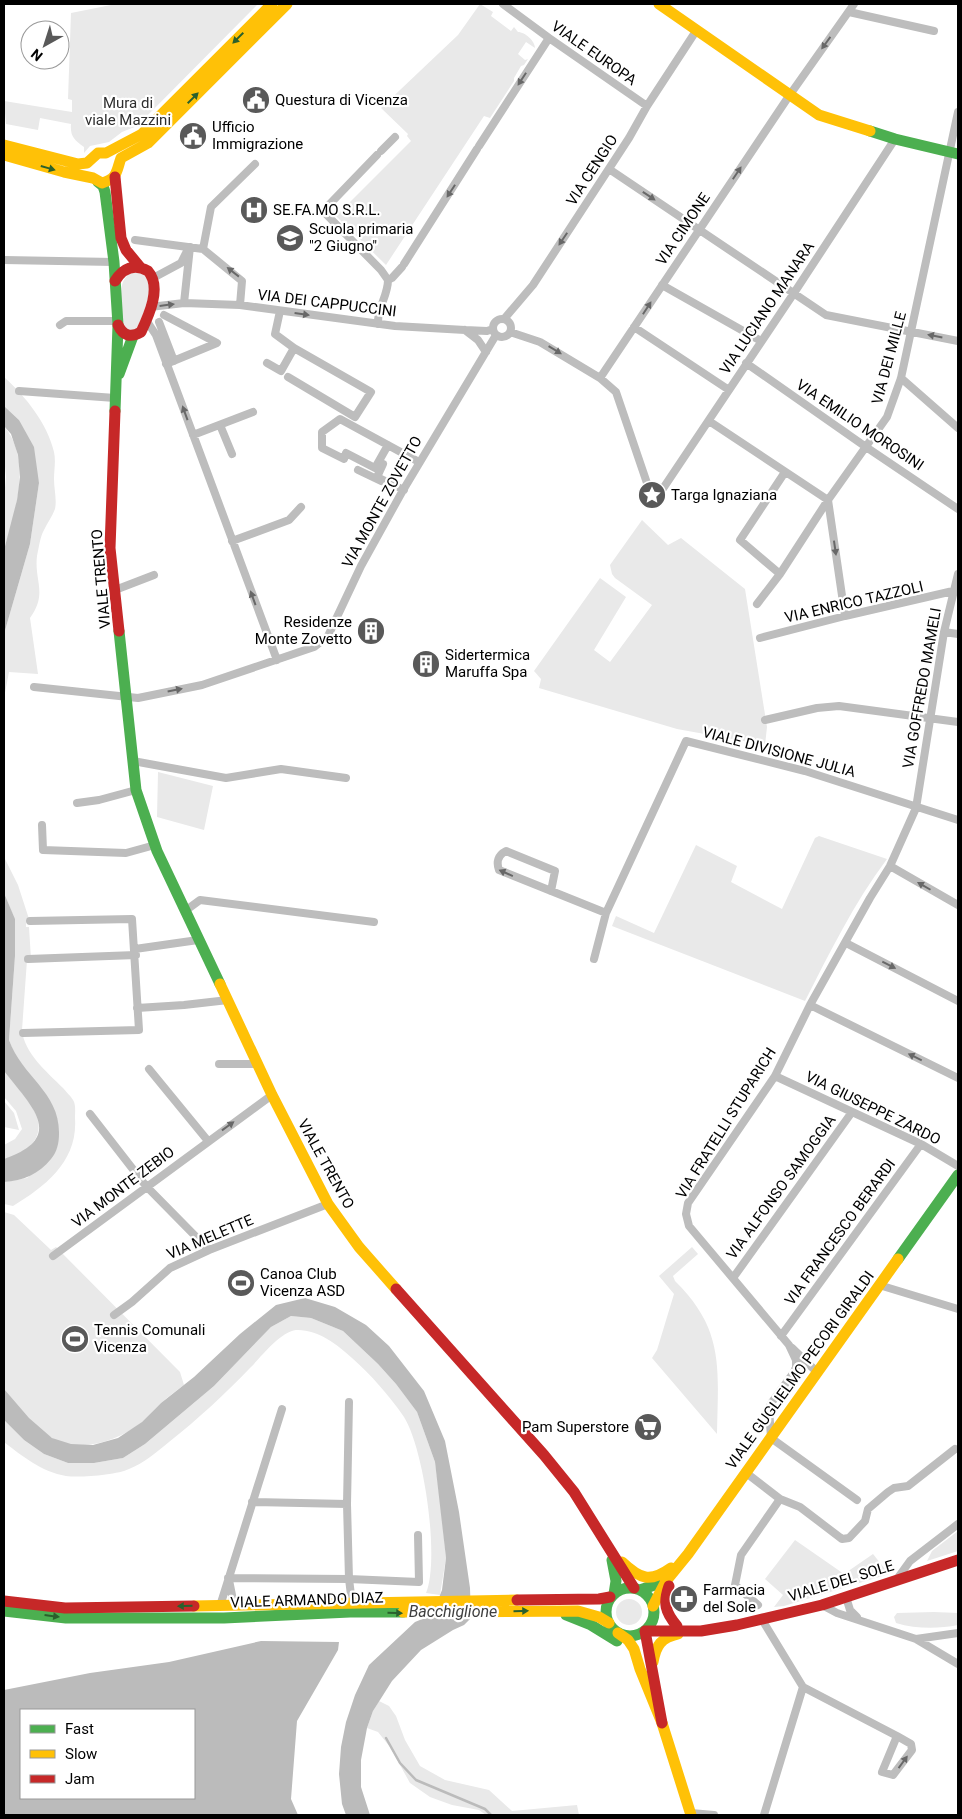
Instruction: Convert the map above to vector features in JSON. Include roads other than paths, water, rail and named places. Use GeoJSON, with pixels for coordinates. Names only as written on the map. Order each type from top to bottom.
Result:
{"type":"FeatureCollection","features":[{"type":"Feature","properties":{"kind":"main road"},"geometry":{"type":"LineString","coordinates":[[106,153],[142,134],[272,4]]}},
{"type":"Feature","properties":{"kind":"main road"},"geometry":{"type":"LineString","coordinates":[[118,164],[121,158],[148,143],[287,4]]}},
{"type":"Feature","properties":{"kind":"main road"},"geometry":{"type":"LineString","coordinates":[[660,4],[789,96],[819,115],[894,139],[954,153]]}},
{"type":"Feature","properties":{"kind":"main road"},"geometry":{"type":"LineString","coordinates":[[5,147],[64,172],[107,182],[115,177]]}},
{"type":"Feature","properties":{"kind":"main road"},"geometry":{"type":"LineString","coordinates":[[5,147],[78,164],[87,163],[98,153],[106,153],[115,157],[118,164],[115,177],[121,238],[126,250],[140,267],[153,278],[154,291],[141,332],[133,336],[123,333],[118,323]]}},
{"type":"Feature","properties":{"kind":"main road"},"geometry":{"type":"LineString","coordinates":[[92,158],[88,166],[95,180],[103,186],[105,192],[115,281]]}},
{"type":"Feature","properties":{"kind":"main road"},"geometry":{"type":"LineString","coordinates":[[115,281],[126,268],[140,267]]}},
{"type":"Feature","properties":{"kind":"main road","name":"VIALE TRENTO"},"geometry":{"type":"LineString","coordinates":[[115,281],[118,323],[110,548],[136,790],[155,845],[272,1095],[328,1204],[359,1247],[537,1447],[574,1492],[637,1589]]}},
{"type":"Feature","properties":{"kind":"main road","name":"VIALE TRENTO"},"geometry":{"type":"LineString","coordinates":[[116,386],[133,336]]}},
{"type":"Feature","properties":{"kind":"main road","name":"VIALE GUGLIELMO PECORI GIRALDI"},"geometry":{"type":"LineString","coordinates":[[654,1610],[666,1581],[688,1554],[958,1175]]}},
{"type":"Feature","properties":{"kind":"main road"},"geometry":{"type":"LineString","coordinates":[[609,1548],[631,1570],[646,1578],[661,1576],[688,1554]]}},
{"type":"Feature","properties":{"kind":"main road","name":"VIALE TRENTO"},"geometry":{"type":"LineString","coordinates":[[609,1548],[616,1581],[612,1596]]}},
{"type":"Feature","properties":{"kind":"main road"},"geometry":{"type":"LineString","coordinates":[[677,1626],[666,1611],[664,1600],[670,1585],[688,1554]]}},
{"type":"Feature","properties":{"kind":"main road","name":"VIALE DEL SOLE"},"geometry":{"type":"LineString","coordinates":[[645,1630],[701,1631],[822,1606],[958,1560]]}},
{"type":"Feature","properties":{"kind":"main road"},"geometry":{"type":"LineString","coordinates":[[666,1581],[637,1589],[620,1590],[612,1596],[606,1607],[609,1623],[632,1644],[662,1723],[688,1814]]}},
{"type":"Feature","properties":{"kind":"main road"},"geometry":{"type":"LineString","coordinates":[[618,1633],[632,1636],[645,1630],[652,1621],[654,1610],[648,1596],[637,1589]]}},
{"type":"Feature","properties":{"kind":"main road","name":"VIALE ARMANDO DIAZ"},"geometry":{"type":"LineString","coordinates":[[4,1610],[66,1618],[224,1618],[472,1607],[599,1599],[612,1596]]}},
{"type":"Feature","properties":{"kind":"main road","name":"VIALE ARMANDO DIAZ"},"geometry":{"type":"LineString","coordinates":[[4,1601],[65,1608],[352,1603],[424,1608]]}},
{"type":"Feature","properties":{"kind":"main road","name":"VIALE ARMANDO DIAZ"},"geometry":{"type":"LineString","coordinates":[[472,1607],[578,1611],[599,1617],[609,1623]]}},
{"type":"Feature","properties":{"kind":"main road","name":"VIALE DEL SOLE"},"geometry":{"type":"LineString","coordinates":[[654,1610],[677,1626],[701,1631]]}},
{"type":"Feature","properties":{"kind":"main road"},"geometry":{"type":"LineString","coordinates":[[541,1611],[575,1618],[606,1633],[632,1656],[640,1669]]}},
{"type":"Feature","properties":{"kind":"main road"},"geometry":{"type":"LineString","coordinates":[[645,1630],[662,1723]]}},
{"type":"Feature","properties":{"kind":"main road"},"geometry":{"type":"LineString","coordinates":[[653,1666],[655,1650],[661,1640],[674,1635],[701,1631]]}},
{"type":"Feature","properties":{"kind":"street","name":"VIALE EUROPA"},"geometry":{"type":"LineString","coordinates":[[503,4],[647,106]]}},
{"type":"Feature","properties":{"kind":"street","name":"VIA CIMONE"},"geometry":{"type":"LineString","coordinates":[[600,378],[789,96],[854,4]]}},
{"type":"Feature","properties":{"kind":"street"},"geometry":{"type":"LineString","coordinates":[[849,12],[934,31]]}},
{"type":"Feature","properties":{"kind":"street","name":"VIA CENGIO"},"geometry":{"type":"LineString","coordinates":[[504,319],[533,285],[696,31]]}},
{"type":"Feature","properties":{"kind":"street"},"geometry":{"type":"LineString","coordinates":[[388,280],[403,265],[549,38]]}},
{"type":"Feature","properties":{"kind":"street","name":"VIA DEI MILLE"},"geometry":{"type":"LineString","coordinates":[[757,604],[780,574],[828,500],[887,417],[901,378],[954,153],[958,112]]}},
{"type":"Feature","properties":{"kind":"street"},"geometry":{"type":"LineString","coordinates":[[378,324],[378,312],[388,288],[388,280],[381,270],[323,211],[395,137]]}},
{"type":"Feature","properties":{"kind":"street","name":"VIA LUCIANO MANARA"},"geometry":{"type":"LineString","coordinates":[[600,378],[616,392],[649,489],[655,493],[660,492],[794,293],[894,139]]}},
{"type":"Feature","properties":{"kind":"street"},"geometry":{"type":"LineString","coordinates":[[203,249],[211,207],[255,164]]}},
{"type":"Feature","properties":{"kind":"street"},"geometry":{"type":"LineString","coordinates":[[609,169],[826,315],[958,341]]}},
{"type":"Feature","properties":{"kind":"street"},"geometry":{"type":"LineString","coordinates":[[135,240],[203,249],[242,281],[240,305]]}},
{"type":"Feature","properties":{"kind":"street"},"geometry":{"type":"LineString","coordinates":[[153,278],[181,263],[190,248]]}},
{"type":"Feature","properties":{"kind":"street"},"geometry":{"type":"LineString","coordinates":[[184,303],[190,248]]}},
{"type":"Feature","properties":{"kind":"street"},"geometry":{"type":"LineString","coordinates":[[4,260],[114,262]]}},
{"type":"Feature","properties":{"kind":"street"},"geometry":{"type":"LineString","coordinates":[[662,285],[761,341]]}},
{"type":"Feature","properties":{"kind":"street","name":"VIA DEI CAPPUCCINI"},"geometry":{"type":"LineString","coordinates":[[150,307],[184,303],[240,305],[378,324],[494,332]]}},
{"type":"Feature","properties":{"kind":"street"},"geometry":{"type":"LineString","coordinates":[[280,311],[274,334],[294,348],[371,392],[355,417],[288,377]]}},
{"type":"Feature","properties":{"kind":"street"},"geometry":{"type":"LineString","coordinates":[[164,315],[217,344],[170,362]]}},
{"type":"Feature","properties":{"kind":"street"},"geometry":{"type":"LineString","coordinates":[[185,326],[189,318]]}},
{"type":"Feature","properties":{"kind":"street"},"geometry":{"type":"LineString","coordinates":[[504,319],[510,326],[510,332],[504,337],[494,332],[493,324],[504,319]]}},
{"type":"Feature","properties":{"kind":"street"},"geometry":{"type":"LineString","coordinates":[[146,320],[170,362]]}},
{"type":"Feature","properties":{"kind":"street"},"geometry":{"type":"LineString","coordinates":[[60,325],[66,321],[118,323]]}},
{"type":"Feature","properties":{"kind":"street"},"geometry":{"type":"LineString","coordinates":[[159,322],[193,435],[277,660]]}},
{"type":"Feature","properties":{"kind":"street"},"geometry":{"type":"LineString","coordinates":[[634,328],[729,390]]}},
{"type":"Feature","properties":{"kind":"street"},"geometry":{"type":"LineString","coordinates":[[466,330],[478,340],[486,352]]}},
{"type":"Feature","properties":{"kind":"street","name":"VIA MONTE ZOVETTO"},"geometry":{"type":"LineString","coordinates":[[127,698],[138,698],[202,685],[314,647],[328,636],[361,566],[419,462],[486,352],[494,332]]}},
{"type":"Feature","properties":{"kind":"street"},"geometry":{"type":"LineString","coordinates":[[510,332],[540,342],[600,378]]}},
{"type":"Feature","properties":{"kind":"street"},"geometry":{"type":"LineString","coordinates":[[267,363],[281,372],[294,348]]}},
{"type":"Feature","properties":{"kind":"street","name":"VIA EMILIO MOROSINI"},"geometry":{"type":"LineString","coordinates":[[746,363],[958,509]]}},
{"type":"Feature","properties":{"kind":"street"},"geometry":{"type":"LineString","coordinates":[[901,378],[958,428]]}},
{"type":"Feature","properties":{"kind":"street"},"geometry":{"type":"LineString","coordinates":[[19,391],[115,398]]}},
{"type":"Feature","properties":{"kind":"street"},"geometry":{"type":"LineString","coordinates":[[193,435],[253,412]]}},
{"type":"Feature","properties":{"kind":"street"},"geometry":{"type":"LineString","coordinates":[[390,446],[375,468],[346,453],[344,459],[322,448],[322,432],[340,419],[390,446],[419,462]]}},
{"type":"Feature","properties":{"kind":"street"},"geometry":{"type":"LineString","coordinates":[[709,421],[828,500],[845,616]]}},
{"type":"Feature","properties":{"kind":"street"},"geometry":{"type":"LineString","coordinates":[[220,425],[232,454]]}},
{"type":"Feature","properties":{"kind":"street"},"geometry":{"type":"LineString","coordinates":[[390,446],[376,476],[403,491]]}},
{"type":"Feature","properties":{"kind":"street"},"geometry":{"type":"LineString","coordinates":[[358,470],[403,491]]}},
{"type":"Feature","properties":{"kind":"street"},"geometry":{"type":"LineString","coordinates":[[780,574],[740,540],[785,472]]}},
{"type":"Feature","properties":{"kind":"street"},"geometry":{"type":"LineString","coordinates":[[232,541],[290,520],[301,507]]}},
{"type":"Feature","properties":{"kind":"street","name":"VIA GOFFREDO MAMELI"},"geometry":{"type":"LineString","coordinates":[[916,808],[944,632],[958,574]]}},
{"type":"Feature","properties":{"kind":"street"},"geometry":{"type":"LineString","coordinates":[[115,590],[154,575]]}},
{"type":"Feature","properties":{"kind":"street","name":"VIA ENRICO TAZZOLI"},"geometry":{"type":"LineString","coordinates":[[760,638],[845,616],[954,592]]}},
{"type":"Feature","properties":{"kind":"street"},"geometry":{"type":"LineString","coordinates":[[944,632],[958,634]]}},
{"type":"Feature","properties":{"kind":"street"},"geometry":{"type":"LineString","coordinates":[[34,687],[111,694],[127,698]]}},
{"type":"Feature","properties":{"kind":"street"},"geometry":{"type":"LineString","coordinates":[[764,720],[817,708],[839,706],[958,722]]}},
{"type":"Feature","properties":{"kind":"street","name":"VIALE DIVISIONE JULIA"},"geometry":{"type":"LineString","coordinates":[[606,913],[686,741],[805,771],[958,820]]}},
{"type":"Feature","properties":{"kind":"street"},"geometry":{"type":"LineString","coordinates":[[134,761],[226,778],[281,769],[346,778]]}},
{"type":"Feature","properties":{"kind":"street"},"geometry":{"type":"LineString","coordinates":[[77,802],[99,800],[136,790]]}},
{"type":"Feature","properties":{"kind":"street","name":"VIA FRATELLI STUPARICH"},"geometry":{"type":"LineString","coordinates":[[771,1438],[769,1408],[796,1367],[796,1360],[789,1345],[690,1226],[686,1214],[688,1204],[775,1076],[810,1005],[890,866],[916,808]]}},
{"type":"Feature","properties":{"kind":"street"},"geometry":{"type":"LineString","coordinates":[[42,825],[43,850],[126,853],[155,845]]}},
{"type":"Feature","properties":{"kind":"street"},"geometry":{"type":"LineString","coordinates":[[551,891],[555,871],[506,851],[498,858],[499,870],[551,891],[606,913],[594,960]]}},
{"type":"Feature","properties":{"kind":"street"},"geometry":{"type":"LineString","coordinates":[[890,866],[958,906]]}},
{"type":"Feature","properties":{"kind":"street"},"geometry":{"type":"LineString","coordinates":[[185,911],[200,900],[374,922]]}},
{"type":"Feature","properties":{"kind":"street"},"geometry":{"type":"LineString","coordinates":[[23,1033],[139,1030],[132,919],[30,921]]}},
{"type":"Feature","properties":{"kind":"street"},"geometry":{"type":"LineString","coordinates":[[28,958],[135,952],[198,940]]}},
{"type":"Feature","properties":{"kind":"street"},"geometry":{"type":"LineString","coordinates":[[846,942],[958,1001]]}},
{"type":"Feature","properties":{"kind":"street"},"geometry":{"type":"LineString","coordinates":[[137,1008],[228,1000]]}},
{"type":"Feature","properties":{"kind":"street"},"geometry":{"type":"LineString","coordinates":[[810,1005],[958,1078]]}},
{"type":"Feature","properties":{"kind":"street"},"geometry":{"type":"LineString","coordinates":[[219,1064],[258,1064]]}},
{"type":"Feature","properties":{"kind":"street"},"geometry":{"type":"LineString","coordinates":[[149,1069],[208,1140]]}},
{"type":"Feature","properties":{"kind":"street","name":"VIA GIUSEPPE ZARDO"},"geometry":{"type":"LineString","coordinates":[[775,1076],[921,1144],[958,1166]]}},
{"type":"Feature","properties":{"kind":"street","name":"VIA MONTE ZEBIO"},"geometry":{"type":"LineString","coordinates":[[53,1256],[208,1140],[272,1095]]}},
{"type":"Feature","properties":{"kind":"street","name":"VIA ALFONSO SAMOGGIA"},"geometry":{"type":"LineString","coordinates":[[733,1278],[852,1112]]}},
{"type":"Feature","properties":{"kind":"street"},"geometry":{"type":"LineString","coordinates":[[90,1114],[146,1186],[209,1250]]}},
{"type":"Feature","properties":{"kind":"street","name":"VIA FRANCESCO BERARDI"},"geometry":{"type":"LineString","coordinates":[[781,1336],[921,1144]]}},
{"type":"Feature","properties":{"kind":"street","name":"VIA MELETTE"},"geometry":{"type":"LineString","coordinates":[[114,1315],[132,1302],[170,1268],[209,1250],[328,1204]]}},
{"type":"Feature","properties":{"kind":"street"},"geometry":{"type":"LineString","coordinates":[[879,1285],[958,1309]]}},
{"type":"Feature","properties":{"kind":"street"},"geometry":{"type":"LineString","coordinates":[[789,1345],[818,1373]]}},
{"type":"Feature","properties":{"kind":"street"},"geometry":{"type":"LineString","coordinates":[[349,1402],[348,1504],[352,1603]]}},
{"type":"Feature","properties":{"kind":"street"},"geometry":{"type":"LineString","coordinates":[[220,1606],[282,1409]]}},
{"type":"Feature","properties":{"kind":"street"},"geometry":{"type":"LineString","coordinates":[[771,1438],[857,1500]]}},
{"type":"Feature","properties":{"kind":"street"},"geometry":{"type":"LineString","coordinates":[[745,1472],[780,1499],[800,1507],[842,1539],[849,1538],[865,1521],[868,1510],[888,1492],[894,1488],[908,1486],[955,1449]]}},
{"type":"Feature","properties":{"kind":"street"},"geometry":{"type":"LineString","coordinates":[[758,1605],[735,1585],[741,1555],[780,1499]]}},
{"type":"Feature","properties":{"kind":"street"},"geometry":{"type":"LineString","coordinates":[[252,1502],[348,1504]]}},
{"type":"Feature","properties":{"kind":"street"},"geometry":{"type":"LineString","coordinates":[[895,1580],[910,1561],[958,1524]]}},
{"type":"Feature","properties":{"kind":"street"},"geometry":{"type":"LineString","coordinates":[[228,1578],[350,1579],[419,1582],[418,1535]]}},
{"type":"Feature","properties":{"kind":"street"},"geometry":{"type":"LineString","coordinates":[[228,1578],[234,1605]]}},
{"type":"Feature","properties":{"kind":"street"},"geometry":{"type":"LineString","coordinates":[[846,1597],[850,1610],[861,1620]]}},
{"type":"Feature","properties":{"kind":"street"},"geometry":{"type":"LineString","coordinates":[[822,1606],[916,1639],[958,1664]]}},
{"type":"Feature","properties":{"kind":"street"},"geometry":{"type":"LineString","coordinates":[[761,1618],[803,1687],[897,1736],[911,1744],[912,1750],[893,1775],[882,1772],[897,1736]]}},
{"type":"Feature","properties":{"kind":"street"},"geometry":{"type":"LineString","coordinates":[[916,1639],[958,1633]]}},
{"type":"Feature","properties":{"kind":"street"},"geometry":{"type":"LineString","coordinates":[[764,1815],[803,1687]]}},
{"type":"Feature","properties":{"kind":"street"},"geometry":{"type":"LineString","coordinates":[[688,1814],[714,1815]]}},
{"type":"Feature","properties":{"kind":"water"},"geometry":{"type":"Polygon","coordinates":[[[4,406],[19,420],[34,447],[39,483],[30,544],[4,634],[4,550],[17,500],[20,477],[18,455],[11,434],[4,426],[4,406]]]}},
{"type":"Feature","properties":{"kind":"water"},"geometry":{"type":"Polygon","coordinates":[[[4,893],[15,919],[15,956],[9,1040],[22,1064],[47,1096],[53,1107],[58,1119],[59,1134],[55,1153],[41,1169],[24,1178],[4,1182],[4,1159],[23,1150],[35,1141],[39,1130],[38,1120],[32,1108],[4,1071],[4,893]]]}},
{"type":"Feature","properties":{"kind":"water","name":"Bacchiglione"},"geometry":{"type":"Polygon","coordinates":[[[305,1298],[335,1307],[366,1325],[389,1346],[424,1391],[445,1441],[459,1512],[470,1588],[471,1618],[464,1625],[421,1650],[392,1681],[373,1711],[367,1728],[361,1760],[361,1787],[370,1815],[346,1815],[342,1804],[339,1774],[341,1747],[346,1722],[355,1695],[369,1665],[415,1622],[432,1615],[442,1590],[446,1558],[435,1462],[417,1412],[378,1364],[343,1331],[311,1318],[291,1316],[271,1327],[214,1386],[145,1444],[123,1458],[94,1463],[68,1463],[44,1454],[24,1440],[4,1420],[4,1389],[29,1418],[52,1438],[71,1444],[93,1445],[118,1438],[142,1422],[240,1334],[276,1305],[305,1298]]]}},
{"type":"Feature","properties":{"kind":"water"},"geometry":{"type":"Polygon","coordinates":[[[261,1641],[339,1642],[338,1650],[297,1721],[291,1799],[298,1815],[4,1815],[4,1690],[90,1673],[169,1662],[261,1641]]]}},
{"type":"Feature","properties":{"kind":"waterway"},"geometry":{"type":"LineString","coordinates":[[386,1738],[400,1763],[416,1780],[485,1809],[491,1815]]}},
{"type":"Feature","properties":{"kind":"place","name":"Questura di Vicenza"},"geometry":{"type":"Point","coordinates":[256,100]}},
{"type":"Feature","properties":{"kind":"place","name":"Ufficio Immigrazione"},"geometry":{"type":"Point","coordinates":[193,136]}},
{"type":"Feature","properties":{"kind":"place","name":"SE.FA.MO S.R.L."},"geometry":{"type":"Point","coordinates":[254,210]}},
{"type":"Feature","properties":{"kind":"place","name":"Scuola primaria \"2 Giugno\""},"geometry":{"type":"Point","coordinates":[290,238]}},
{"type":"Feature","properties":{"kind":"place","name":"Targa Ignaziana"},"geometry":{"type":"Point","coordinates":[652,495]}},
{"type":"Feature","properties":{"kind":"place","name":"Residenze Monte Zovetto"},"geometry":{"type":"Point","coordinates":[371,631]}},
{"type":"Feature","properties":{"kind":"place","name":"Sidertermica Maruffa Spa"},"geometry":{"type":"Point","coordinates":[426,664]}},
{"type":"Feature","properties":{"kind":"place","name":"Canoa Club Vicenza ASD"},"geometry":{"type":"Point","coordinates":[241,1283]}},
{"type":"Feature","properties":{"kind":"place","name":"Tennis Comunali Vicenza"},"geometry":{"type":"Point","coordinates":[75,1339]}},
{"type":"Feature","properties":{"kind":"place","name":"Pam Superstore"},"geometry":{"type":"Point","coordinates":[648,1427]}},
{"type":"Feature","properties":{"kind":"place","name":"Farmacia del Sole"},"geometry":{"type":"Point","coordinates":[684,1599]}},
{"type":"Feature","properties":{"kind":"park label","name":"Mura di viale Mazzini"},"geometry":{"type":"Point","coordinates":[128,112]}}]}
